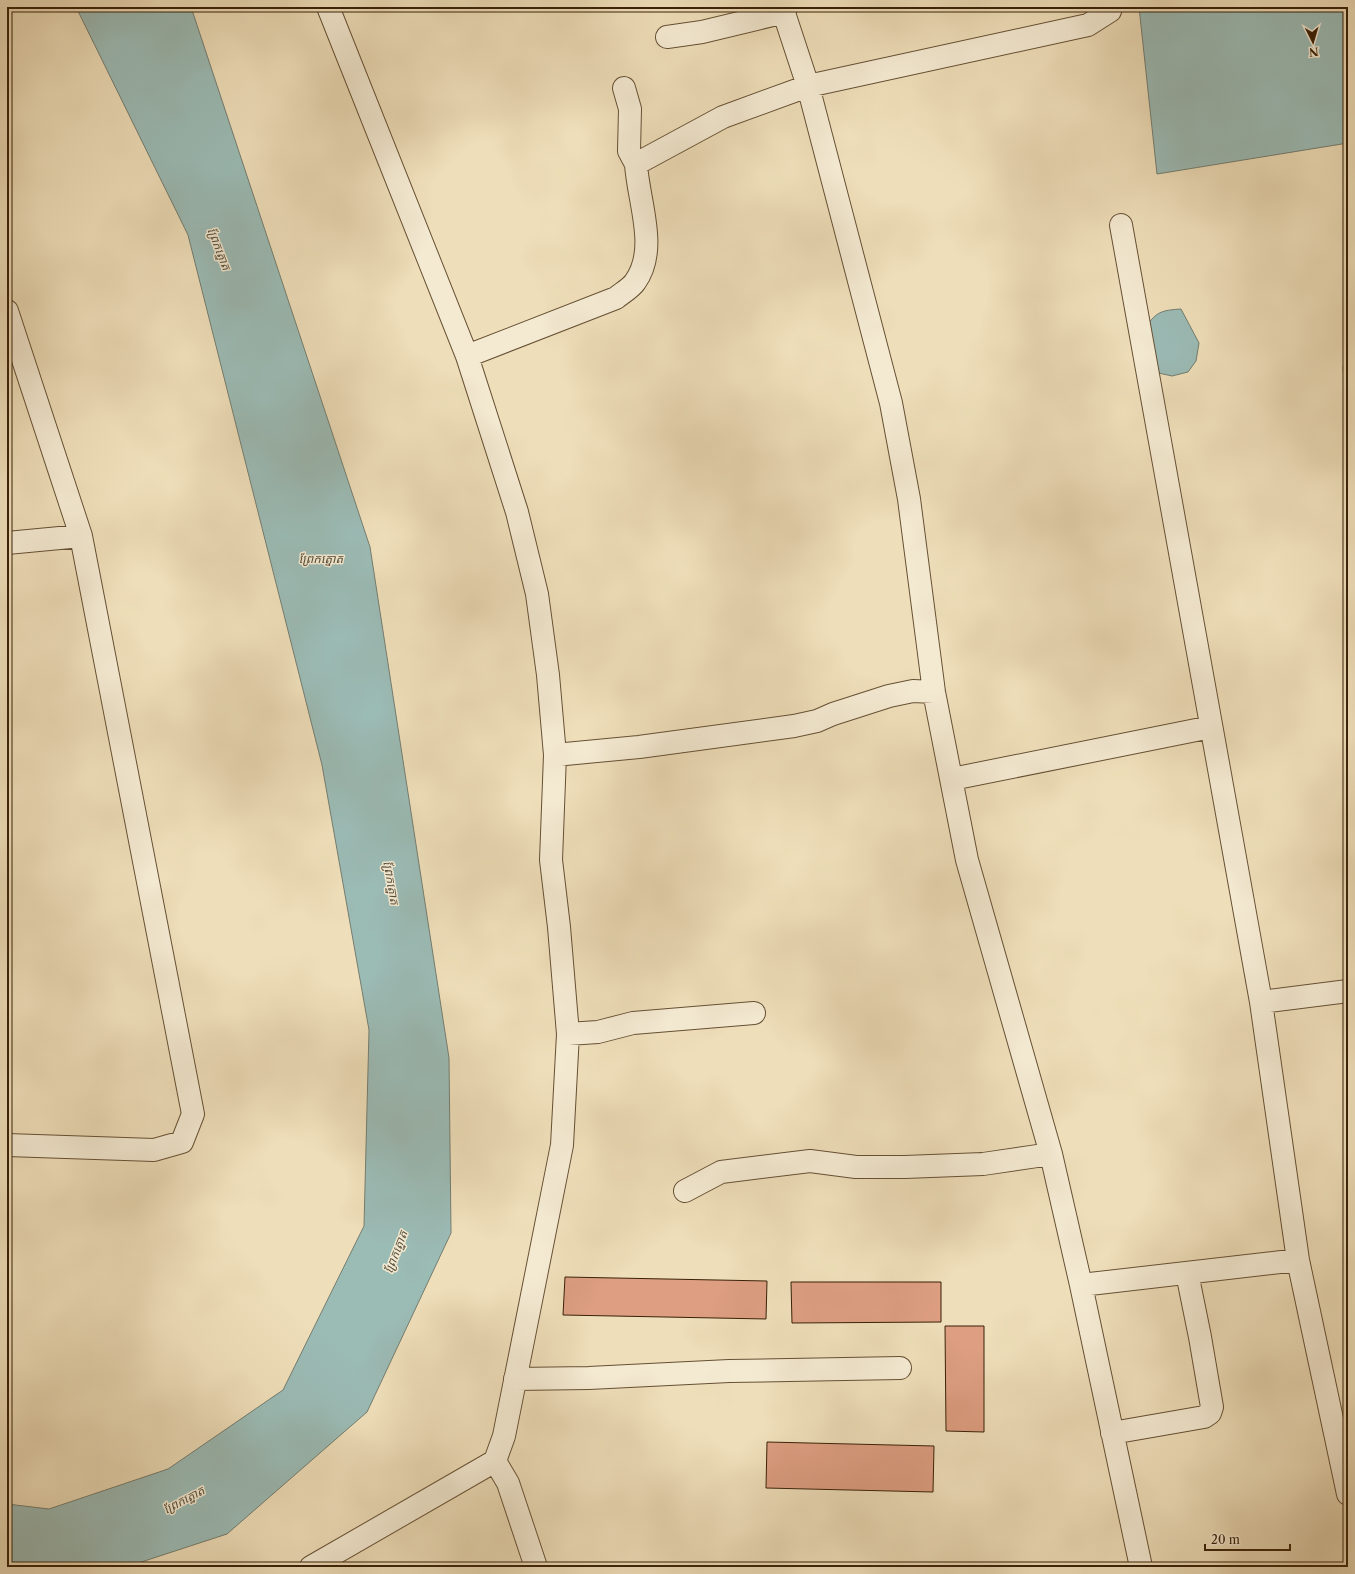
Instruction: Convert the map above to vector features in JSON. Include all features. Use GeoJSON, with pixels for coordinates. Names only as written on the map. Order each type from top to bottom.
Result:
{"type":"FeatureCollection","features":[{"type":"Feature","properties":{"kind":"street"},"geometry":{"type":"LineString","coordinates":[[311,1567],[495,1461],[504,1436],[562,1145],[568,1034],[559,926],[551,860],[555,755],[548,675],[537,594],[517,512],[467,356],[330,7]]}},
{"type":"Feature","properties":{"kind":"street"},"geometry":{"type":"LineString","coordinates":[[636,164],[723,117],[808,86],[1088,25],[1110,11],[1111,7]]}},
{"type":"Feature","properties":{"kind":"street"},"geometry":{"type":"LineString","coordinates":[[667,38],[702,32],[784,10],[808,86],[891,403],[909,499],[934,692],[967,860],[1051,1154],[1081,1285],[1141,1567]]}},
{"type":"Feature","properties":{"kind":"street"},"geometry":{"type":"LineString","coordinates":[[467,356],[616,298],[635,283],[645,261],[646,230],[637,181],[636,164],[629,151],[630,109],[624,88]]}},
{"type":"Feature","properties":{"kind":"street"},"geometry":{"type":"LineString","coordinates":[[1121,225],[1261,1002],[1298,1260],[1348,1494]]}},
{"type":"Feature","properties":{"kind":"street"},"geometry":{"type":"LineString","coordinates":[[7,311],[81,536],[193,1114],[182,1142],[154,1150],[7,1145]]}},
{"type":"Feature","properties":{"kind":"street"},"geometry":{"type":"LineString","coordinates":[[7,543],[81,536]]}},
{"type":"Feature","properties":{"kind":"street"},"geometry":{"type":"LineString","coordinates":[[555,755],[639,747],[794,726],[817,721],[833,714],[889,696],[913,691],[934,692]]}},
{"type":"Feature","properties":{"kind":"street"},"geometry":{"type":"LineString","coordinates":[[952,779],[1211,727]]}},
{"type":"Feature","properties":{"kind":"street"},"geometry":{"type":"LineString","coordinates":[[1261,1002],[1348,990]]}},
{"type":"Feature","properties":{"kind":"street"},"geometry":{"type":"LineString","coordinates":[[568,1034],[598,1032],[633,1023],[754,1013]]}},
{"type":"Feature","properties":{"kind":"street"},"geometry":{"type":"LineString","coordinates":[[685,1191],[721,1172],[810,1161],[856,1167],[905,1167],[983,1164],[1051,1154]]}},
{"type":"Feature","properties":{"kind":"street"},"geometry":{"type":"LineString","coordinates":[[1081,1285],[1298,1260]]}},
{"type":"Feature","properties":{"kind":"street"},"geometry":{"type":"LineString","coordinates":[[1112,1433],[1204,1417],[1210,1413],[1212,1407],[1187,1272]]}},
{"type":"Feature","properties":{"kind":"street"},"geometry":{"type":"LineString","coordinates":[[515,1379],[589,1378],[729,1370],[900,1368]]}},
{"type":"Feature","properties":{"kind":"street"},"geometry":{"type":"LineString","coordinates":[[495,1461],[508,1483],[536,1567]]}},
{"type":"Feature","properties":{"kind":"water","name":"ព្រែកត្នោត"},"geometry":{"type":"Polygon","coordinates":[[[76,7],[191,7],[370,547],[449,1058],[451,1233],[367,1412],[227,1534],[126,1567],[7,1567],[7,1504],[49,1509],[168,1469],[283,1390],[364,1226],[369,1030],[322,765],[188,235],[76,7]]]}},
{"type":"Feature","properties":{"kind":"water"},"geometry":{"type":"Polygon","coordinates":[[[1139,7],[1348,7],[1348,143],[1157,174],[1139,7]]]}},
{"type":"Feature","properties":{"kind":"water"},"geometry":{"type":"Polygon","coordinates":[[[1181,309],[1199,343],[1196,361],[1188,372],[1172,376],[1154,372],[1148,324],[1155,316],[1162,312],[1181,309]]]}},
{"type":"Feature","properties":{"kind":"water"},"geometry":{"type":"Polygon","coordinates":[[[1348,360],[1348,381],[1344,378],[1343,368],[1344,361],[1348,360]]]}},
{"type":"Feature","properties":{"kind":"building"},"geometry":{"type":"Polygon","coordinates":[[[565,1277],[767,1281],[766,1319],[563,1315],[565,1277]]]}},
{"type":"Feature","properties":{"kind":"building"},"geometry":{"type":"Polygon","coordinates":[[[791,1282],[941,1282],[941,1322],[792,1323],[791,1282]]]}},
{"type":"Feature","properties":{"kind":"building"},"geometry":{"type":"Polygon","coordinates":[[[945,1326],[984,1326],[984,1432],[946,1431],[945,1326]]]}},
{"type":"Feature","properties":{"kind":"building"},"geometry":{"type":"Polygon","coordinates":[[[767,1442],[934,1446],[933,1492],[766,1488],[767,1442]]]}}]}
